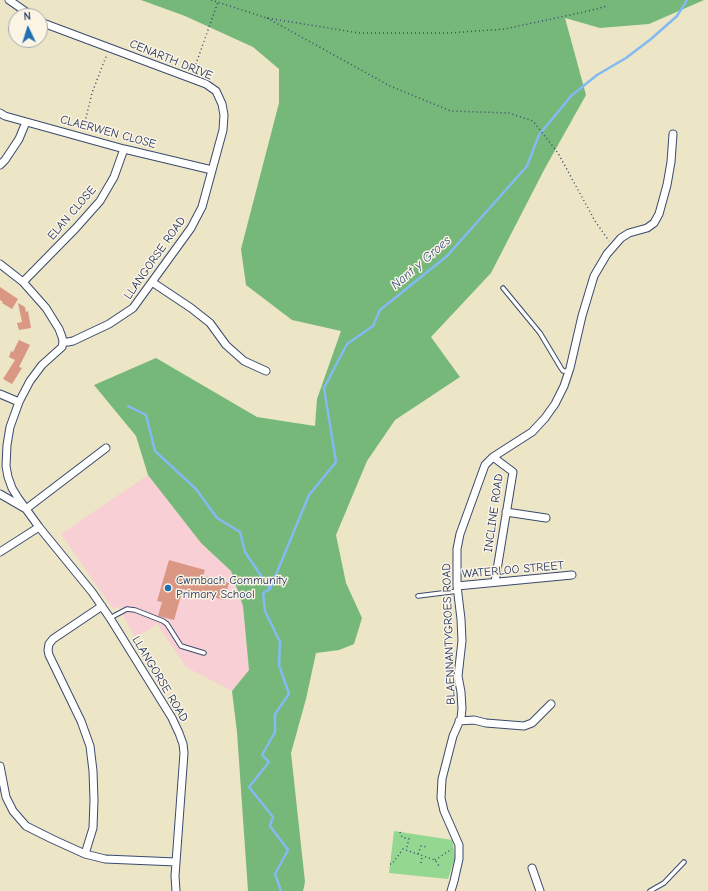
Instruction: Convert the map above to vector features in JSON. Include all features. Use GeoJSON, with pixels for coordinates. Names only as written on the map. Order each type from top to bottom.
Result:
{"type":"FeatureCollection","features":[{"type":"Feature","properties":{"kind":"street"},"geometry":{"type":"LineString","coordinates":[[9,0],[20,8]]}},
{"type":"Feature","properties":{"kind":"street","name":"CENARTH DRIVE"},"geometry":{"type":"LineString","coordinates":[[48,24],[206,84],[216,91],[222,104],[224,115],[223,130],[212,170]]}},
{"type":"Feature","properties":{"kind":"street","name":"CLAERWEN CLOSE"},"geometry":{"type":"LineString","coordinates":[[0,113],[26,122],[81,137],[212,170]]}},
{"type":"Feature","properties":{"kind":"street"},"geometry":{"type":"LineString","coordinates":[[0,165],[5,160],[18,139],[26,122]]}},
{"type":"Feature","properties":{"kind":"street","name":"BLAENNANTYGROES ROAD"},"geometry":{"type":"LineString","coordinates":[[451,891],[459,859],[459,845],[444,811],[441,798],[442,779],[453,736],[462,709],[458,676],[462,640],[457,549],[460,534],[485,465],[493,457],[532,432],[555,404],[564,386],[569,371],[582,316],[594,276],[608,254],[621,238],[629,233],[647,228],[654,223],[659,214],[669,177],[673,134]]}},
{"type":"Feature","properties":{"kind":"street","name":"ELAN CLOSE"},"geometry":{"type":"LineString","coordinates":[[23,282],[76,228],[100,201],[114,177],[124,148]]}},
{"type":"Feature","properties":{"kind":"street","name":"LLANGORSE ROAD"},"geometry":{"type":"LineString","coordinates":[[176,891],[175,876],[184,753],[183,744],[179,733],[172,718],[110,618],[18,498],[3,466],[10,427],[19,402],[30,381],[42,365],[62,347],[63,342],[73,341],[97,330],[133,308],[191,228],[202,207],[212,170]]}},
{"type":"Feature","properties":{"kind":"street"},"geometry":{"type":"LineString","coordinates":[[0,264],[23,282],[46,308],[60,329],[63,342]]}},
{"type":"Feature","properties":{"kind":"street"},"geometry":{"type":"LineString","coordinates":[[152,282],[191,308],[210,323],[226,345],[244,361],[266,370]]}},
{"type":"Feature","properties":{"kind":"street"},"geometry":{"type":"LineString","coordinates":[[0,394],[19,402]]}},
{"type":"Feature","properties":{"kind":"street"},"geometry":{"type":"LineString","coordinates":[[26,509],[106,448]]}},
{"type":"Feature","properties":{"kind":"street","name":"INCLINE ROAD"},"geometry":{"type":"LineString","coordinates":[[493,457],[513,472],[495,582]]}},
{"type":"Feature","properties":{"kind":"street","name":"LLANGORSE ROAD"},"geometry":{"type":"LineString","coordinates":[[0,494],[26,509]]}},
{"type":"Feature","properties":{"kind":"street"},"geometry":{"type":"LineString","coordinates":[[506,512],[546,518]]}},
{"type":"Feature","properties":{"kind":"street"},"geometry":{"type":"LineString","coordinates":[[0,552],[40,527]]}},
{"type":"Feature","properties":{"kind":"street","name":"WATERLOO STREET"},"geometry":{"type":"LineString","coordinates":[[458,589],[495,582],[572,575]]}},
{"type":"Feature","properties":{"kind":"street"},"geometry":{"type":"LineString","coordinates":[[85,854],[93,828],[93,771],[90,746],[81,721],[49,656],[48,650],[49,644],[53,639],[102,606]]}},
{"type":"Feature","properties":{"kind":"street"},"geometry":{"type":"LineString","coordinates":[[459,721],[474,720],[486,723],[524,726],[532,723],[551,704]]}},
{"type":"Feature","properties":{"kind":"street"},"geometry":{"type":"LineString","coordinates":[[0,766],[6,798],[13,811],[26,826],[85,854],[105,859],[176,862]]}},
{"type":"Feature","properties":{"kind":"street"},"geometry":{"type":"LineString","coordinates":[[532,868],[540,891]]}},
{"type":"Feature","properties":{"kind":"lane"},"geometry":{"type":"LineString","coordinates":[[503,288],[540,333],[561,368],[564,371],[569,371]]}},
{"type":"Feature","properties":{"kind":"lane"},"geometry":{"type":"LineString","coordinates":[[418,596],[458,589]]}},
{"type":"Feature","properties":{"kind":"lane"},"geometry":{"type":"LineString","coordinates":[[110,618],[127,609],[135,610],[167,624],[181,646],[204,653]]}},
{"type":"Feature","properties":{"kind":"lane"},"geometry":{"type":"LineString","coordinates":[[650,891],[664,883],[684,862]]}},
{"type":"Feature","properties":{"kind":"path"},"geometry":{"type":"LineString","coordinates":[[211,0],[267,18],[359,33],[448,33],[505,29],[607,6]]}},
{"type":"Feature","properties":{"kind":"path"},"geometry":{"type":"LineString","coordinates":[[190,79],[218,2]]}},
{"type":"Feature","properties":{"kind":"path"},"geometry":{"type":"LineString","coordinates":[[267,18],[390,86],[451,111],[509,113],[533,121],[558,153],[595,221],[613,247]]}},
{"type":"Feature","properties":{"kind":"path"},"geometry":{"type":"LineString","coordinates":[[81,137],[92,93],[109,48]]}},
{"type":"Feature","properties":{"kind":"path"},"geometry":{"type":"LineString","coordinates":[[390,864],[392,864],[404,850],[406,850],[409,839],[402,837],[400,832]]}},
{"type":"Feature","properties":{"kind":"path"},"geometry":{"type":"LineString","coordinates":[[435,860],[459,845]]}},
{"type":"Feature","properties":{"kind":"path"},"geometry":{"type":"LineString","coordinates":[[418,854],[421,846],[427,847]]}},
{"type":"Feature","properties":{"kind":"path"},"geometry":{"type":"LineString","coordinates":[[406,850],[435,860],[439,866]]}},
{"type":"Feature","properties":{"kind":"path"},"geometry":{"type":"LineString","coordinates":[[421,863],[422,856]]}},
{"type":"Feature","properties":{"kind":"shaded area","name":"Cwmbach Community Primary School"},"geometry":{"type":"Polygon","coordinates":[[[148,475],[201,543],[231,571],[243,606],[249,670],[232,691],[186,667],[157,624],[135,638],[118,606],[113,609],[61,534],[148,475]]]}},
{"type":"Feature","properties":{"kind":"green space"},"geometry":{"type":"Polygon","coordinates":[[[141,0],[704,0],[649,24],[600,28],[565,18],[586,95],[544,170],[491,273],[431,337],[460,377],[395,420],[367,461],[336,535],[346,583],[362,618],[354,644],[339,650],[316,653],[306,699],[291,753],[305,882],[303,891],[248,891],[237,732],[232,691],[249,670],[243,606],[231,571],[201,543],[148,475],[136,436],[94,385],[156,358],[257,417],[315,426],[317,399],[341,331],[292,320],[246,285],[241,249],[279,103],[279,69],[253,47],[185,16],[141,0]]]}},
{"type":"Feature","properties":{"kind":"green space"},"geometry":{"type":"Polygon","coordinates":[[[394,831],[452,840],[455,858],[448,879],[389,873],[394,831]]]}},
{"type":"Feature","properties":{"kind":"building"},"geometry":{"type":"Polygon","coordinates":[[[0,287],[18,299],[12,309],[0,300],[0,287]]]}},
{"type":"Feature","properties":{"kind":"building"},"geometry":{"type":"Polygon","coordinates":[[[18,303],[25,307],[26,312],[28,311],[31,328],[19,330],[17,323],[22,322],[18,303]]]}},
{"type":"Feature","properties":{"kind":"building"},"geometry":{"type":"Polygon","coordinates":[[[19,340],[30,345],[19,367],[22,368],[12,384],[3,379],[15,360],[9,357],[11,351],[13,352],[19,340]]]}},
{"type":"Feature","properties":{"kind":"building"},"geometry":{"type":"Polygon","coordinates":[[[169,560],[205,570],[203,576],[229,583],[224,600],[183,589],[174,620],[158,616],[162,602],[157,601],[169,560]]]}},
{"type":"Feature","properties":{"kind":"waterway","name":"Nant y Groes"},"geometry":{"type":"LineString","coordinates":[[270,589],[309,495],[336,462],[324,388],[347,344],[373,326],[380,310],[447,256],[527,166],[539,135],[571,96],[597,75],[626,58],[651,39],[677,16],[687,0]]}},
{"type":"Feature","properties":{"kind":"waterway"},"geometry":{"type":"LineString","coordinates":[[128,406],[146,415],[155,451],[196,489],[217,518],[240,532],[245,552],[270,589],[263,593],[265,611],[280,642],[279,665],[289,694],[275,714],[275,732],[262,755],[269,762],[249,787],[273,817],[270,826],[288,850],[275,874],[281,891]]}},
{"type":"Feature","properties":{"kind":"place","name":"Cwmbach Community Primary School"},"geometry":{"type":"Point","coordinates":[168,588]}}]}
